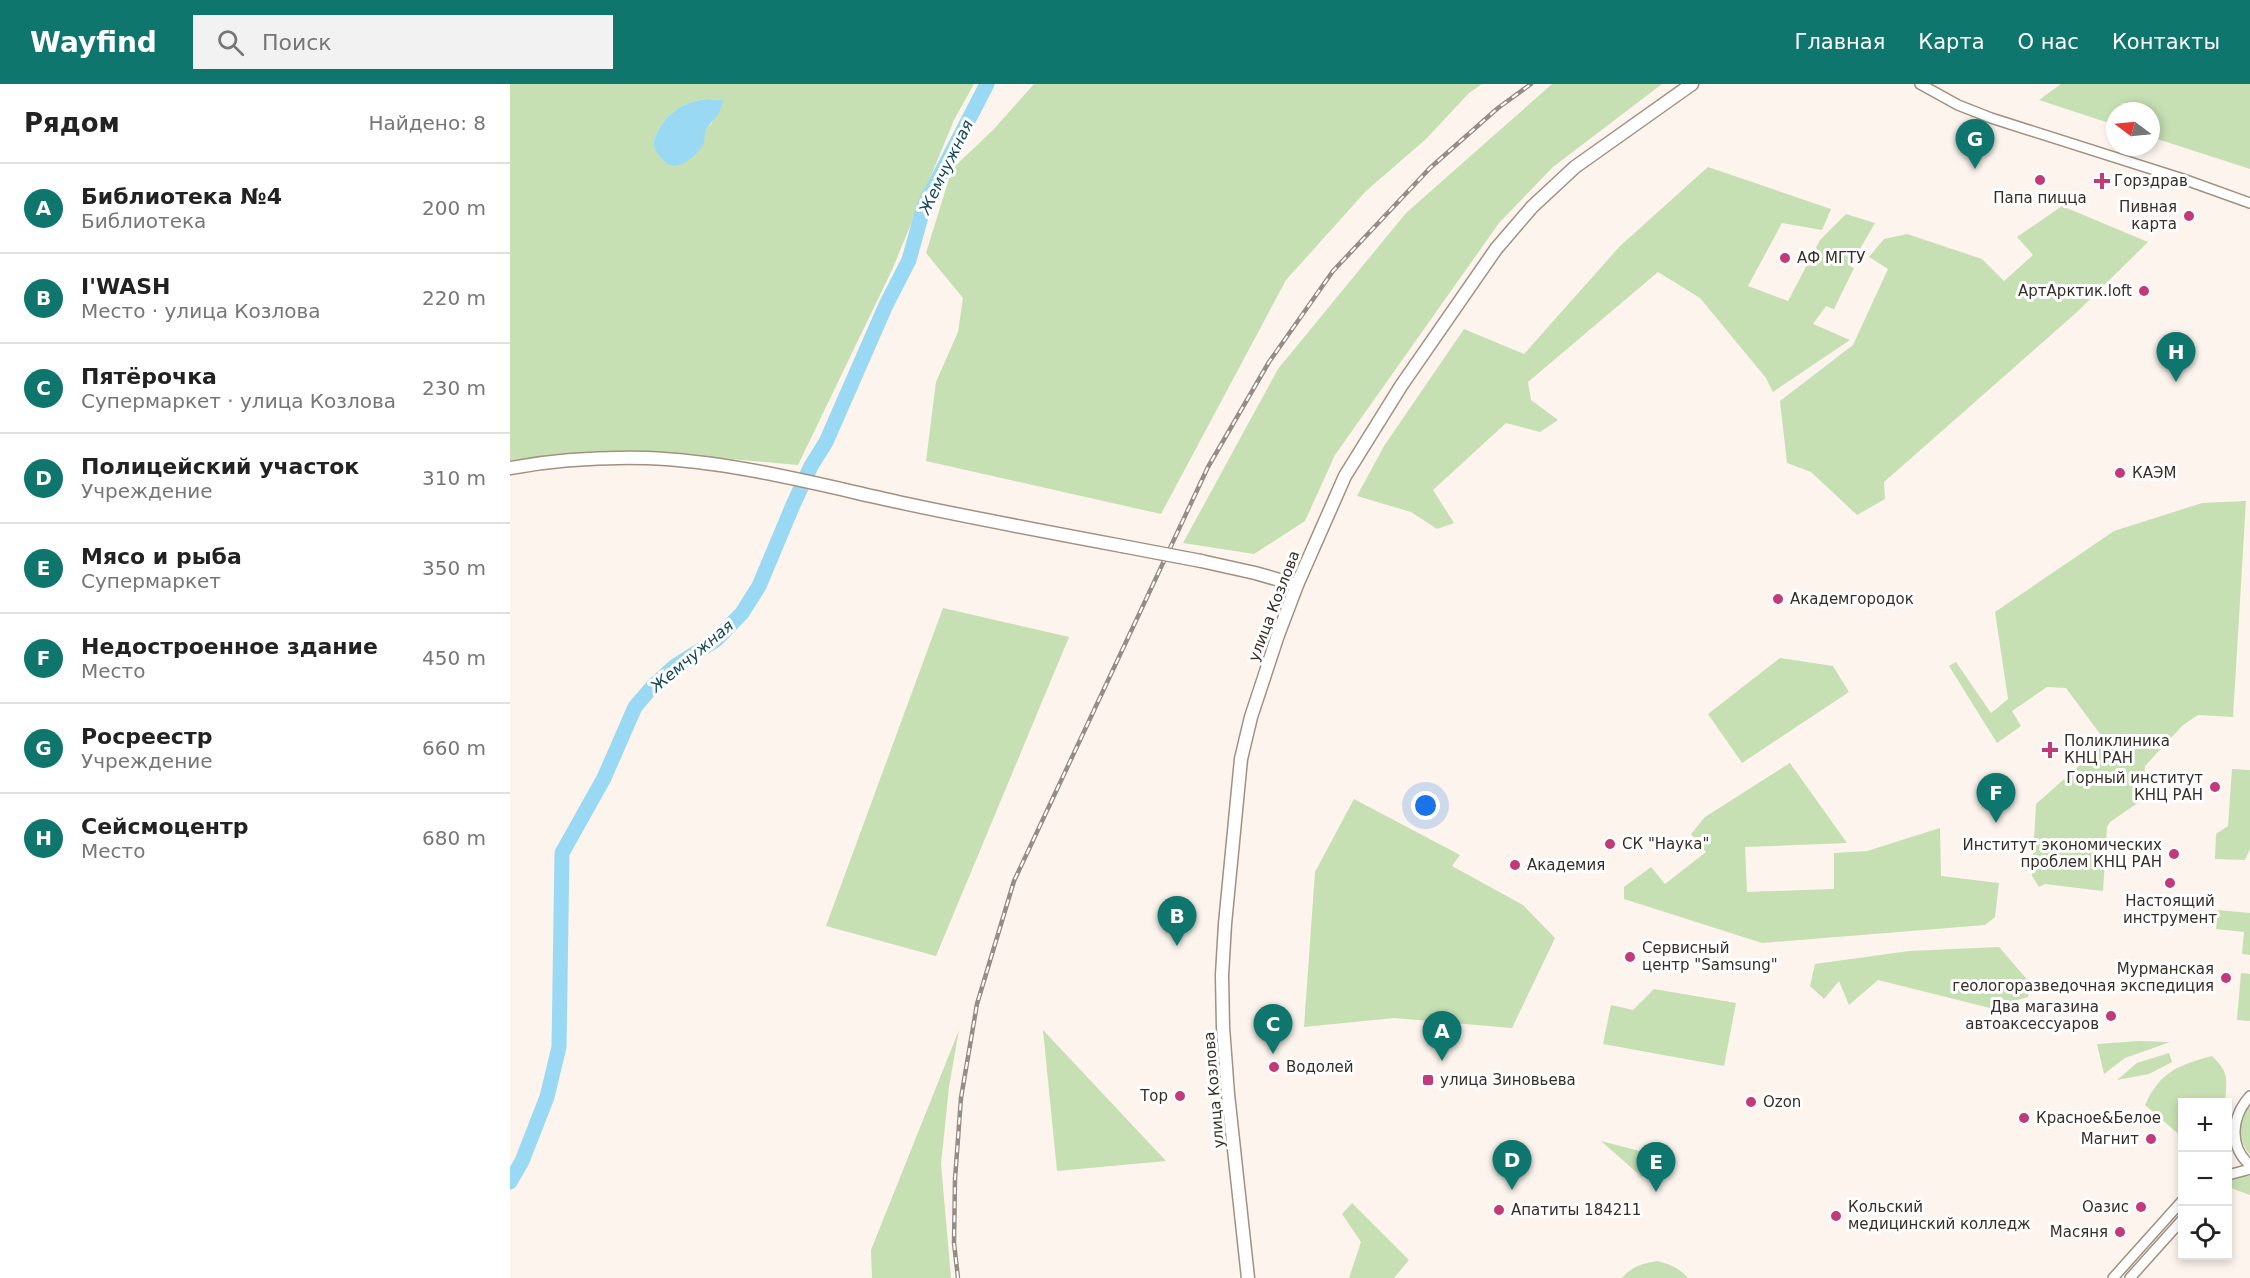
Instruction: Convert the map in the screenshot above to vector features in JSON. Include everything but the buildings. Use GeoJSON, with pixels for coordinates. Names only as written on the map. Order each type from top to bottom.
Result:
{"type":"FeatureCollection","features":[{"type":"Feature","properties":{"kind":"main road","name":"улица Козлова"},"geometry":{"type":"LineString","coordinates":[[1248,1278],[1223,1027],[1222,975],[1237,794],[1246,734],[1262,679],[1297,585],[1345,476],[1449,315],[1497,249],[1532,207],[1575,167],[1692,84]]}},
{"type":"Feature","properties":{"kind":"main road"},"geometry":{"type":"LineString","coordinates":[[510,468],[564,461],[647,458],[688,462],[769,475],[1201,561],[1297,585]]}},
{"type":"Feature","properties":{"kind":"street"},"geometry":{"type":"LineString","coordinates":[[1920,84],[1958,105],[1991,118],[2183,179],[2250,203]]}},
{"type":"Feature","properties":{"kind":"street"},"geometry":{"type":"LineString","coordinates":[[2232,1128],[2250,1090]]}},
{"type":"Feature","properties":{"kind":"street"},"geometry":{"type":"LineString","coordinates":[[2232,1174],[2250,1167],[2239,1152],[2234,1136],[2240,1111],[2250,1096]]}},
{"type":"Feature","properties":{"kind":"street"},"geometry":{"type":"LineString","coordinates":[[2113,1278],[2178,1205]]}},
{"type":"Feature","properties":{"kind":"street"},"geometry":{"type":"LineString","coordinates":[[2124,1266],[2132,1276],[2178,1224]]}},
{"type":"Feature","properties":{"kind":"green space"},"geometry":{"type":"Polygon","coordinates":[[[510,84],[974,84],[954,120],[892,270],[798,465],[663,453],[510,460],[510,84]],[[707,99],[688,103],[666,119],[653,145],[665,163],[711,124],[722,100],[707,99]]]}},
{"type":"Feature","properties":{"kind":"green space"},"geometry":{"type":"Polygon","coordinates":[[[1034,84],[1482,84],[1469,93],[1426,139],[1366,191],[1286,280],[1161,514],[926,461],[936,382],[958,332],[963,298],[926,253],[952,169],[993,130],[1034,84]]]}},
{"type":"Feature","properties":{"kind":"green space"},"geometry":{"type":"Polygon","coordinates":[[[1552,84],[1662,84],[1553,167],[1499,223],[1335,455],[1305,521],[1254,554],[1183,543],[1278,369],[1406,213],[1552,84]]]}},
{"type":"Feature","properties":{"kind":"green space"},"geometry":{"type":"Polygon","coordinates":[[[2061,84],[2250,84],[2250,169],[2160,140],[2160,102],[2106,102],[2106,122],[2039,100],[2061,84]]]}},
{"type":"Feature","properties":{"kind":"green space"},"geometry":{"type":"Polygon","coordinates":[[[1708,167],[1831,209],[1822,230],[1782,223],[1748,286],[1788,301],[1820,240],[1846,214],[1875,223],[1850,266],[1854,268],[1834,309],[1826,306],[1813,324],[1850,340],[1773,392],[1766,378],[1700,298],[1658,272],[1528,382],[1531,400],[1558,420],[1540,432],[1506,423],[1433,490],[1454,523],[1437,529],[1411,512],[1357,496],[1384,446],[1464,329],[1524,354],[1620,246],[1708,167]]]}},
{"type":"Feature","properties":{"kind":"green space"},"geometry":{"type":"Polygon","coordinates":[[[2062,206],[2148,242],[2077,312],[1884,482],[1885,499],[1857,515],[1811,472],[1787,463],[1780,401],[1853,345],[1888,269],[1869,257],[1884,239],[1907,234],[1982,259],[2004,281],[2033,255],[2017,237],[2062,206]]]}},
{"type":"Feature","properties":{"kind":"green space"},"geometry":{"type":"Polygon","coordinates":[[[2246,501],[2233,717],[2198,715],[2183,725],[2145,766],[2142,800],[2110,822],[2107,827],[2103,891],[2045,884],[2039,887],[2032,876],[2036,804],[2106,742],[2066,688],[2047,687],[2012,711],[2021,726],[1997,743],[1949,666],[1956,662],[1991,713],[2008,699],[1995,612],[2114,531],[2202,503],[2246,501]]]}},
{"type":"Feature","properties":{"kind":"green space"},"geometry":{"type":"Polygon","coordinates":[[[943,608],[1069,637],[936,956],[826,926],[943,608]]]}},
{"type":"Feature","properties":{"kind":"green space"},"geometry":{"type":"Polygon","coordinates":[[[1780,658],[1833,666],[1849,692],[1742,763],[1708,714],[1780,658]]]}},
{"type":"Feature","properties":{"kind":"green space"},"geometry":{"type":"Polygon","coordinates":[[[1790,763],[1847,843],[1745,847],[1747,892],[1834,889],[1834,853],[1867,851],[1940,828],[1941,876],[1999,883],[1995,917],[1985,925],[1762,943],[1624,899],[1624,887],[1651,867],[1665,884],[1706,852],[1691,834],[1705,817],[1790,763]]]}},
{"type":"Feature","properties":{"kind":"green space"},"geometry":{"type":"Polygon","coordinates":[[[2232,769],[2250,770],[2250,849],[2245,860],[2215,859],[2216,834],[2228,826],[2232,769]]]}},
{"type":"Feature","properties":{"kind":"green space"},"geometry":{"type":"Polygon","coordinates":[[[1354,799],[1460,855],[1452,866],[1523,905],[1555,938],[1512,1028],[1394,1018],[1304,1027],[1315,872],[1354,799]]]}},
{"type":"Feature","properties":{"kind":"green space"},"geometry":{"type":"Polygon","coordinates":[[[2218,910],[2250,913],[2250,955],[2242,954],[2244,932],[2216,929],[2218,910]]]}},
{"type":"Feature","properties":{"kind":"green space"},"geometry":{"type":"Polygon","coordinates":[[[1999,947],[2031,984],[2028,997],[1990,1008],[1878,980],[1849,1005],[1839,981],[1824,999],[1810,986],[1815,964],[1909,951],[1999,947]]]}},
{"type":"Feature","properties":{"kind":"green space"},"geometry":{"type":"Polygon","coordinates":[[[2241,973],[2250,974],[2250,1021],[2237,1020],[2241,973]]]}},
{"type":"Feature","properties":{"kind":"green space"},"geometry":{"type":"Polygon","coordinates":[[[1654,989],[1736,1003],[1724,1066],[1603,1044],[1611,1005],[1633,1010],[1654,989]]]}},
{"type":"Feature","properties":{"kind":"green space"},"geometry":{"type":"Polygon","coordinates":[[[959,1030],[949,1087],[941,1164],[951,1278],[872,1278],[871,1250],[959,1030]]]}},
{"type":"Feature","properties":{"kind":"green space"},"geometry":{"type":"Polygon","coordinates":[[[1043,1030],[1166,1161],[1057,1171],[1043,1030]]]}},
{"type":"Feature","properties":{"kind":"green space"},"geometry":{"type":"Polygon","coordinates":[[[2139,1041],[2170,1042],[2125,1058],[2104,1074],[2097,1044],[2139,1041]]]}},
{"type":"Feature","properties":{"kind":"green space"},"geometry":{"type":"Polygon","coordinates":[[[2169,1053],[2172,1062],[2149,1074],[2117,1080],[2137,1063],[2169,1053]]]}},
{"type":"Feature","properties":{"kind":"green space"},"geometry":{"type":"Polygon","coordinates":[[[2212,1056],[2226,1076],[2225,1098],[2178,1098],[2178,1134],[2145,1105],[2157,1084],[2164,1077],[2171,1071],[2212,1056]]]}},
{"type":"Feature","properties":{"kind":"green space"},"geometry":{"type":"Polygon","coordinates":[[[2250,1105],[2250,1155],[2241,1136],[2241,1123],[2250,1105]]]}},
{"type":"Feature","properties":{"kind":"green space"},"geometry":{"type":"Polygon","coordinates":[[[1601,1141],[1659,1156],[1642,1177],[1601,1141]]]}},
{"type":"Feature","properties":{"kind":"green space"},"geometry":{"type":"Polygon","coordinates":[[[2240,1175],[2250,1176],[2250,1195],[2232,1188],[2232,1178],[2240,1175]]]}},
{"type":"Feature","properties":{"kind":"green space"},"geometry":{"type":"Polygon","coordinates":[[[1352,1203],[1409,1260],[1394,1278],[1349,1278],[1361,1242],[1342,1214],[1352,1203]]]}},
{"type":"Feature","properties":{"kind":"green space"},"geometry":{"type":"Polygon","coordinates":[[[1657,1261],[1674,1267],[1688,1278],[1622,1278],[1638,1266],[1657,1261]]]}},
{"type":"Feature","properties":{"kind":"water"},"geometry":{"type":"Polygon","coordinates":[[[697,100],[723,100],[719,113],[706,130],[702,147],[684,163],[672,166],[667,164],[653,145],[660,127],[680,107],[697,100]]]}},
{"type":"Feature","properties":{"kind":"waterway","name":"Жемчужная"},"geometry":{"type":"LineString","coordinates":[[510,1182],[522,1161],[547,1097],[559,1047],[562,853],[604,778],[635,707],[675,666],[716,640],[742,613],[759,586],[793,505],[811,466],[826,442],[886,305],[909,260],[924,206],[987,84]]}},
{"type":"Feature","properties":{"kind":"railway"},"geometry":{"type":"LineString","coordinates":[[958,1278],[954,1243],[955,1179],[961,1098],[977,1004],[1014,881],[1208,467],[1269,362],[1333,271],[1430,168],[1498,108],[1531,84]]}},
{"type":"Feature","properties":{"kind":"place","name":"Росреестр"},"geometry":{"type":"Point","coordinates":[1975,169]}},
{"type":"Feature","properties":{"kind":"place","name":"Папа пицца"},"geometry":{"type":"Point","coordinates":[2040,180]}},
{"type":"Feature","properties":{"kind":"place","name":"Горздрав"},"geometry":{"type":"Point","coordinates":[2102,181]}},
{"type":"Feature","properties":{"kind":"place","name":"Пивная карта"},"geometry":{"type":"Point","coordinates":[2189,216]}},
{"type":"Feature","properties":{"kind":"place","name":"АФ МГТУ"},"geometry":{"type":"Point","coordinates":[1785,258]}},
{"type":"Feature","properties":{"kind":"place","name":"АртАрктик.loft"},"geometry":{"type":"Point","coordinates":[2144,291]}},
{"type":"Feature","properties":{"kind":"place","name":"Сейсмоцентр"},"geometry":{"type":"Point","coordinates":[2176,382]}},
{"type":"Feature","properties":{"kind":"place","name":"КАЭМ"},"geometry":{"type":"Point","coordinates":[2120,473]}},
{"type":"Feature","properties":{"kind":"place","name":"Академгородок"},"geometry":{"type":"Point","coordinates":[1778,599]}},
{"type":"Feature","properties":{"kind":"place","name":"Поликлиника КНЦ РАН"},"geometry":{"type":"Point","coordinates":[2050,750]}},
{"type":"Feature","properties":{"kind":"place","name":"Горный институт КНЦ РАН"},"geometry":{"type":"Point","coordinates":[2215,787]}},
{"type":"Feature","properties":{"kind":"place","name":"Недостроенное здание"},"geometry":{"type":"Point","coordinates":[1996,823]}},
{"type":"Feature","properties":{"kind":"place","name":"СК \"Наука\""},"geometry":{"type":"Point","coordinates":[1610,844]}},
{"type":"Feature","properties":{"kind":"place","name":"Институт экономических проблем КНЦ РАН"},"geometry":{"type":"Point","coordinates":[2174,854]}},
{"type":"Feature","properties":{"kind":"place","name":"Академия"},"geometry":{"type":"Point","coordinates":[1515,865]}},
{"type":"Feature","properties":{"kind":"place","name":"Настоящий инструмент"},"geometry":{"type":"Point","coordinates":[2170,883]}},
{"type":"Feature","properties":{"kind":"place","name":"I'WASH"},"geometry":{"type":"Point","coordinates":[1177,946]}},
{"type":"Feature","properties":{"kind":"place","name":"Сервисный центр \"Samsung\""},"geometry":{"type":"Point","coordinates":[1630,957]}},
{"type":"Feature","properties":{"kind":"place","name":"Мурманская геологоразведочная экспедиция"},"geometry":{"type":"Point","coordinates":[2226,978]}},
{"type":"Feature","properties":{"kind":"place","name":"Два магазина автоаксессуаров"},"geometry":{"type":"Point","coordinates":[2111,1016]}},
{"type":"Feature","properties":{"kind":"place","name":"Пятёрочка"},"geometry":{"type":"Point","coordinates":[1273,1054]}},
{"type":"Feature","properties":{"kind":"place","name":"Библиотека №4"},"geometry":{"type":"Point","coordinates":[1442,1061]}},
{"type":"Feature","properties":{"kind":"place","name":"Водолей"},"geometry":{"type":"Point","coordinates":[1274,1067]}},
{"type":"Feature","properties":{"kind":"place","name":"улица Зиновьева"},"geometry":{"type":"Point","coordinates":[1428,1080]}},
{"type":"Feature","properties":{"kind":"place","name":"Тор"},"geometry":{"type":"Point","coordinates":[1180,1096]}},
{"type":"Feature","properties":{"kind":"place","name":"Ozon"},"geometry":{"type":"Point","coordinates":[1751,1102]}},
{"type":"Feature","properties":{"kind":"place","name":"Красное&Белое"},"geometry":{"type":"Point","coordinates":[2024,1118]}},
{"type":"Feature","properties":{"kind":"place","name":"Магнит"},"geometry":{"type":"Point","coordinates":[2151,1139]}},
{"type":"Feature","properties":{"kind":"place","name":"Полицейский участок"},"geometry":{"type":"Point","coordinates":[1512,1190]}},
{"type":"Feature","properties":{"kind":"place","name":"Мясо и рыба"},"geometry":{"type":"Point","coordinates":[1656,1192]}},
{"type":"Feature","properties":{"kind":"place","name":"Оазис"},"geometry":{"type":"Point","coordinates":[2141,1207]}},
{"type":"Feature","properties":{"kind":"place","name":"Апатиты 184211"},"geometry":{"type":"Point","coordinates":[1499,1210]}},
{"type":"Feature","properties":{"kind":"place","name":"Кольский медицинский колледж"},"geometry":{"type":"Point","coordinates":[1836,1216]}},
{"type":"Feature","properties":{"kind":"place","name":"Масяня"},"geometry":{"type":"Point","coordinates":[2120,1232]}}]}
